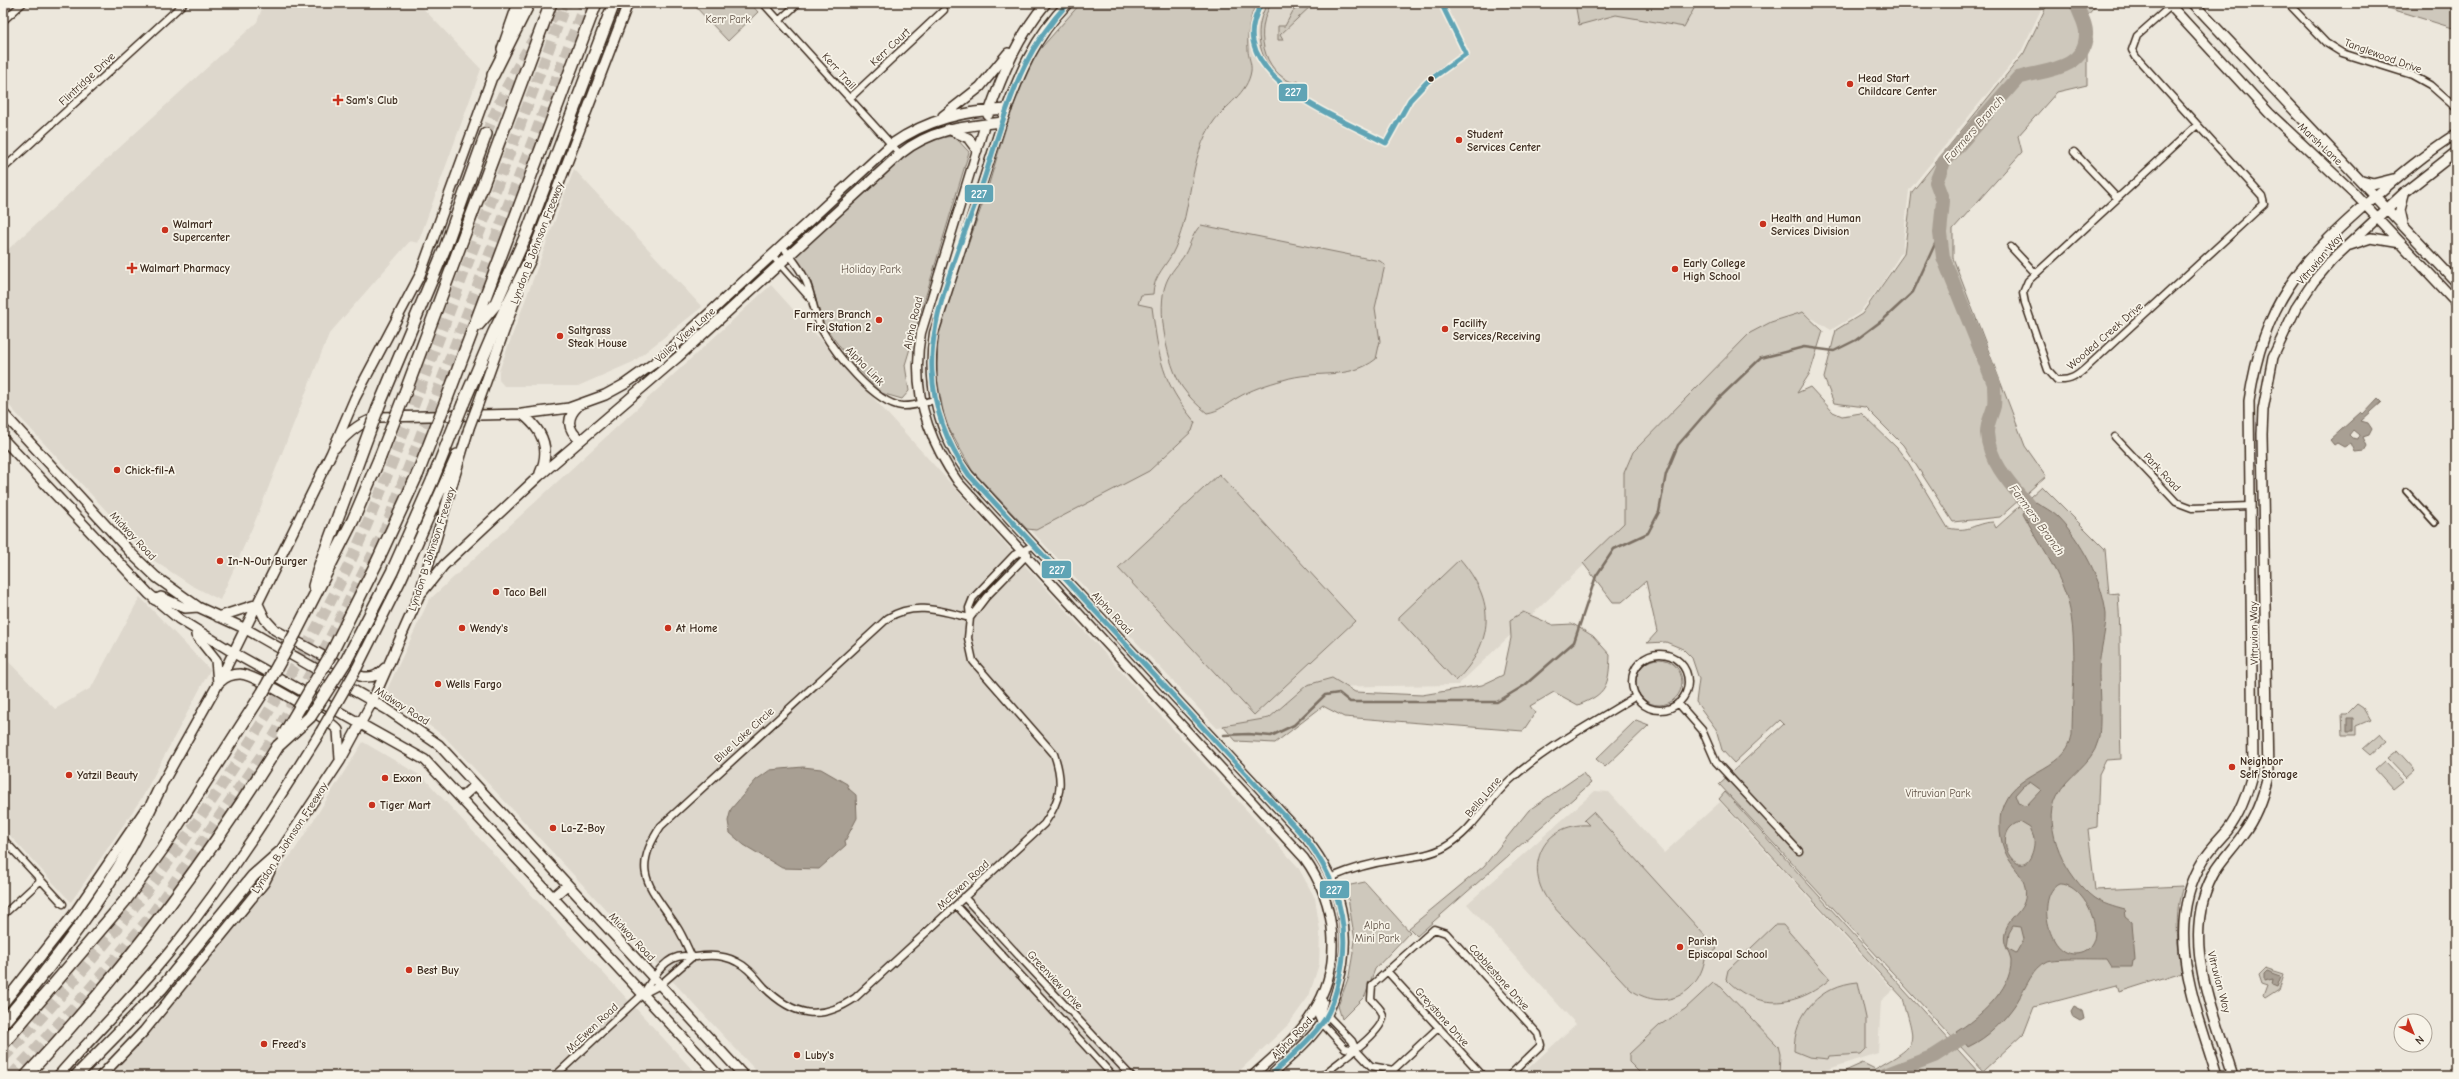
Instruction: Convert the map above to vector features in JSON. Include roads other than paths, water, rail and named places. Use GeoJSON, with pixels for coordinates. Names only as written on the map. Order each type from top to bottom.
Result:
{"type":"FeatureCollection","features":[{"type":"Feature","properties":{"kind":"highway"},"geometry":{"type":"LineString","coordinates":[[493,75],[529,3]]}},
{"type":"Feature","properties":{"kind":"highway"},"geometry":{"type":"LineString","coordinates":[[3,1044],[124,902],[163,848],[242,728],[295,634],[353,520],[380,457],[552,3]]}},
{"type":"Feature","properties":{"kind":"highway"},"geometry":{"type":"LineString","coordinates":[[26,1076],[90,1004],[158,921],[207,854],[278,746],[330,654],[373,570],[418,473],[472,334],[596,3]]}},
{"type":"Feature","properties":{"kind":"highway"},"geometry":{"type":"LineString","coordinates":[[472,334],[494,304],[527,233],[614,3]]}},
{"type":"Feature","properties":{"kind":"highway"},"geometry":{"type":"LineString","coordinates":[[310,604],[319,568],[378,408],[445,248],[486,134]]}},
{"type":"Feature","properties":{"kind":"highway"},"geometry":{"type":"LineString","coordinates":[[278,746],[310,717],[346,661],[392,572],[433,479],[494,332],[530,259]]}},
{"type":"Feature","properties":{"kind":"highway"},"geometry":{"type":"LineString","coordinates":[[3,1023],[42,975],[100,894],[130,848],[160,788]]}},
{"type":"Feature","properties":{"kind":"highway"},"geometry":{"type":"LineString","coordinates":[[76,1076],[160,989],[253,876],[278,853]]}},
{"type":"Feature","properties":{"kind":"main road"},"geometry":{"type":"LineString","coordinates":[[3,1004],[74,914],[160,788],[234,653],[331,454],[355,398],[420,275],[518,3]]}},
{"type":"Feature","properties":{"kind":"main road","name":"Lyndon B Johnson Freeway"},"geometry":{"type":"LineString","coordinates":[[102,1076],[148,1026],[264,883],[278,853],[340,761],[372,702],[419,596],[469,428],[530,259],[628,3]]}},
{"type":"Feature","properties":{"kind":"main road"},"geometry":{"type":"LineString","coordinates":[[935,120],[980,87],[1019,42],[1046,3]]}},
{"type":"Feature","properties":{"kind":"main road"},"geometry":{"type":"LineString","coordinates":[[1002,122],[1028,56],[1042,33],[1068,3]]}},
{"type":"Feature","properties":{"kind":"main road","name":"Marsh Lane"},"geometry":{"type":"LineString","coordinates":[[2193,3],[2283,102],[2376,196],[2456,282]]}},
{"type":"Feature","properties":{"kind":"main road","name":"Marsh Lane"},"geometry":{"type":"LineString","coordinates":[[2171,4],[2269,113],[2377,217],[2456,302]]}},
{"type":"Feature","properties":{"kind":"main road"},"geometry":{"type":"LineString","coordinates":[[985,124],[1003,73],[1019,42]]}},
{"type":"Feature","properties":{"kind":"main road","name":"Valley View Lane"},"geometry":{"type":"LineString","coordinates":[[331,454],[352,430],[369,419],[380,417],[522,414],[578,406],[625,384],[653,364],[892,144],[915,129],[935,120],[964,113],[1007,109]]}},
{"type":"Feature","properties":{"kind":"main road","name":"Valley View Lane"},"geometry":{"type":"LineString","coordinates":[[419,596],[444,565],[539,476],[661,372],[900,154],[929,136],[948,129],[1002,122]]}},
{"type":"Feature","properties":{"kind":"main road"},"geometry":{"type":"LineString","coordinates":[[948,129],[968,138],[977,150]]}},
{"type":"Feature","properties":{"kind":"main road","name":"Vitruvian Way"},"geometry":{"type":"LineString","coordinates":[[2216,1076],[2194,1000],[2183,953],[2183,922],[2187,898],[2194,878],[2204,858],[2238,813],[2245,801],[2253,770],[2249,401],[2254,371],[2270,320],[2295,276],[2323,243],[2397,178],[2456,134]]}},
{"type":"Feature","properties":{"kind":"main road","name":"Vitruvian Way"},"geometry":{"type":"LineString","coordinates":[[2233,1076],[2198,951],[2199,915],[2208,885],[2217,868],[2250,824],[2264,794],[2268,776],[2262,434],[2268,376],[2283,334],[2296,308],[2314,281],[2345,247],[2377,217],[2405,192],[2456,152]]}},
{"type":"Feature","properties":{"kind":"main road"},"geometry":{"type":"LineString","coordinates":[[2360,180],[2373,184],[2397,178]]}},
{"type":"Feature","properties":{"kind":"main road"},"geometry":{"type":"LineString","coordinates":[[2404,226],[2400,210],[2405,192]]}},
{"type":"Feature","properties":{"kind":"main road"},"geometry":{"type":"LineString","coordinates":[[2345,247],[2371,238],[2402,244]]}},
{"type":"Feature","properties":{"kind":"main road"},"geometry":{"type":"LineString","coordinates":[[653,364],[661,372]]}},
{"type":"Feature","properties":{"kind":"main road"},"geometry":{"type":"LineString","coordinates":[[2254,371],[2268,376]]}},
{"type":"Feature","properties":{"kind":"main road"},"geometry":{"type":"LineString","coordinates":[[578,406],[570,416],[569,424],[572,433],[580,440]]}},
{"type":"Feature","properties":{"kind":"main road","name":"Midway Road"},"geometry":{"type":"LineString","coordinates":[[3,413],[144,566],[198,607],[246,629],[420,730],[439,745],[744,1076]]}},
{"type":"Feature","properties":{"kind":"main road"},"geometry":{"type":"LineString","coordinates":[[522,414],[534,423],[544,442],[544,463],[539,476]]}},
{"type":"Feature","properties":{"kind":"main road"},"geometry":{"type":"LineString","coordinates":[[58,1076],[149,976],[197,917],[262,826],[321,731],[357,668],[402,578],[469,428]]}},
{"type":"Feature","properties":{"kind":"main road"},"geometry":{"type":"LineString","coordinates":[[3,439],[86,529],[155,600],[190,626],[234,653],[425,760],[719,1076]]}},
{"type":"Feature","properties":{"kind":"main road"},"geometry":{"type":"LineString","coordinates":[[31,470],[44,458]]}},
{"type":"Feature","properties":{"kind":"main road"},"geometry":{"type":"LineString","coordinates":[[2250,506],[2264,506]]}},
{"type":"Feature","properties":{"kind":"main road"},"geometry":{"type":"LineString","coordinates":[[86,529],[100,518]]}},
{"type":"Feature","properties":{"kind":"main road"},"geometry":{"type":"LineString","coordinates":[[155,600],[161,597],[185,608],[198,607]]}},
{"type":"Feature","properties":{"kind":"main road"},"geometry":{"type":"LineString","coordinates":[[218,617],[258,604]]}},
{"type":"Feature","properties":{"kind":"main road"},"geometry":{"type":"LineString","coordinates":[[258,604],[265,619],[275,630],[360,676],[368,678],[378,675],[389,663]]}},
{"type":"Feature","properties":{"kind":"main road"},"geometry":{"type":"LineString","coordinates":[[190,626],[213,653],[216,660],[218,684]]}},
{"type":"Feature","properties":{"kind":"main road"},"geometry":{"type":"LineString","coordinates":[[218,684],[224,678],[233,675],[249,676],[324,718],[338,730],[340,761]]}},
{"type":"Feature","properties":{"kind":"main road"},"geometry":{"type":"LineString","coordinates":[[461,798],[475,785]]}},
{"type":"Feature","properties":{"kind":"main road"},"geometry":{"type":"LineString","coordinates":[[553,897],[567,885]]}},
{"type":"Feature","properties":{"kind":"main road"},"geometry":{"type":"LineString","coordinates":[[2183,953],[2198,951]]}},
{"type":"Feature","properties":{"kind":"street"},"geometry":{"type":"LineString","coordinates":[[3,21],[23,3]]}},
{"type":"Feature","properties":{"kind":"street","name":"Flintridge Drive"},"geometry":{"type":"LineString","coordinates":[[3,169],[184,3]]}},
{"type":"Feature","properties":{"kind":"street","name":"Kerr Trail"},"geometry":{"type":"LineString","coordinates":[[763,3],[900,154]]}},
{"type":"Feature","properties":{"kind":"street"},"geometry":{"type":"LineString","coordinates":[[779,21],[798,3]]}},
{"type":"Feature","properties":{"kind":"street","name":"Tanglewood Drive"},"geometry":{"type":"LineString","coordinates":[[2288,3],[2326,43],[2342,53],[2412,75],[2430,85],[2456,108]]}},
{"type":"Feature","properties":{"kind":"street","name":"Wooded Creek Drive"},"geometry":{"type":"LineString","coordinates":[[2171,4],[2137,36],[2132,50],[2142,65],[2198,125],[2262,196],[2264,204],[2087,367],[2075,377],[2067,381],[2057,380],[2048,370],[2025,303],[2024,288],[2036,274],[2117,198],[2198,125]]}},
{"type":"Feature","properties":{"kind":"street","name":"Kerr Court"},"geometry":{"type":"LineString","coordinates":[[850,98],[944,10]]}},
{"type":"Feature","properties":{"kind":"street","name":"Alpha Road"},"geometry":{"type":"LineString","coordinates":[[1002,122],[934,333],[930,362],[935,400],[944,430],[959,462],[1307,840],[1332,877],[1341,902],[1345,924],[1344,961],[1337,990],[1327,1016],[1322,1023],[1303,1045],[1270,1076]]}},
{"type":"Feature","properties":{"kind":"street","name":"Alpha Road"},"geometry":{"type":"LineString","coordinates":[[985,124],[920,333],[916,365],[921,403],[935,443],[947,466],[969,495],[1025,553],[1304,858],[1315,872],[1324,892],[1332,924],[1332,957],[1330,972],[1317,1004],[1306,1023],[1252,1076]]}},
{"type":"Feature","properties":{"kind":"street"},"geometry":{"type":"LineString","coordinates":[[2074,152],[2117,198]]}},
{"type":"Feature","properties":{"kind":"street","name":"Alpha Link"},"geometry":{"type":"LineString","coordinates":[[782,246],[808,284],[810,298],[822,329],[829,340],[867,385],[891,403],[904,406],[935,400]]}},
{"type":"Feature","properties":{"kind":"street"},"geometry":{"type":"LineString","coordinates":[[2011,247],[2036,274]]}},
{"type":"Feature","properties":{"kind":"street","name":"Alpha Link"},"geometry":{"type":"LineString","coordinates":[[772,255],[810,298]]}},
{"type":"Feature","properties":{"kind":"street","name":"Park Road"},"geometry":{"type":"LineString","coordinates":[[2115,437],[2176,502],[2192,508],[2250,506]]}},
{"type":"Feature","properties":{"kind":"street"},"geometry":{"type":"LineString","coordinates":[[2406,490],[2435,523]]}},
{"type":"Feature","properties":{"kind":"street","name":"McEwen Road"},"geometry":{"type":"LineString","coordinates":[[970,618],[986,597],[1034,545]]}},
{"type":"Feature","properties":{"kind":"street","name":"McEwen Road"},"geometry":{"type":"LineString","coordinates":[[657,982],[659,970],[675,958],[683,956],[692,957],[707,955],[737,962],[786,1006],[797,1011],[814,1014],[828,1012],[855,998],[1044,824],[1055,809],[1061,782],[1057,763],[1050,748],[973,661],[968,638],[970,618],[969,608],[977,593],[1014,555],[1025,553]]}},
{"type":"Feature","properties":{"kind":"street","name":"Blue Lake Circle"},"geometry":{"type":"LineString","coordinates":[[692,957],[678,928],[655,896],[646,878],[647,851],[661,826],[888,618],[900,611],[931,608],[970,618]]}},
{"type":"Feature","properties":{"kind":"street"},"geometry":{"type":"LineString","coordinates":[[1666,654],[1678,661],[1686,673],[1686,691],[1678,703],[1669,708],[1660,710],[1649,708],[1636,696],[1632,679],[1637,666],[1647,656],[1666,654]]}},
{"type":"Feature","properties":{"kind":"street","name":"Bella Lane"},"geometry":{"type":"LineString","coordinates":[[1332,877],[1360,867],[1428,854],[1457,840],[1478,820],[1498,793],[1523,770],[1572,735],[1636,696]]}},
{"type":"Feature","properties":{"kind":"street"},"geometry":{"type":"LineString","coordinates":[[1678,703],[1702,730],[1716,762],[1799,851]]}},
{"type":"Feature","properties":{"kind":"street"},"geometry":{"type":"LineString","coordinates":[[3,838],[63,904]]}},
{"type":"Feature","properties":{"kind":"street"},"geometry":{"type":"LineString","coordinates":[[3,914],[41,880]]}},
{"type":"Feature","properties":{"kind":"street","name":"Greenview Drive"},"geometry":{"type":"LineString","coordinates":[[964,897],[1132,1076]]}},
{"type":"Feature","properties":{"kind":"street","name":"Greenview Drive"},"geometry":{"type":"LineString","coordinates":[[956,905],[1113,1076]]}},
{"type":"Feature","properties":{"kind":"street"},"geometry":{"type":"LineString","coordinates":[[1332,924],[1345,924]]}},
{"type":"Feature","properties":{"kind":"street","name":"Cobblestone Drive"},"geometry":{"type":"LineString","coordinates":[[1387,971],[1434,929],[1446,933],[1538,1034],[1541,1045],[1509,1076]]}},
{"type":"Feature","properties":{"kind":"street","name":"McEwen Road"},"geometry":{"type":"LineString","coordinates":[[555,1076],[643,994],[692,957]]}},
{"type":"Feature","properties":{"kind":"street"},"geometry":{"type":"LineString","coordinates":[[1322,1076],[1356,1050],[1380,1026],[1383,1018],[1382,1011],[1371,1000],[1370,992],[1372,985],[1387,971]]}},
{"type":"Feature","properties":{"kind":"street","name":"Greystone Drive"},"geometry":{"type":"LineString","coordinates":[[1387,971],[1483,1076]]}},
{"type":"Feature","properties":{"kind":"street"},"geometry":{"type":"LineString","coordinates":[[1330,972],[1330,985],[1319,1016],[1322,1023],[1345,1048],[1356,1050]]}},
{"type":"Feature","properties":{"kind":"street"},"geometry":{"type":"LineString","coordinates":[[1030,985],[1039,977]]}},
{"type":"Feature","properties":{"kind":"street"},"geometry":{"type":"LineString","coordinates":[[1327,1016],[1352,1041],[1356,1050],[1371,1066],[1393,1070],[1399,1076]]}},
{"type":"Feature","properties":{"kind":"street"},"geometry":{"type":"LineString","coordinates":[[1073,1033],[1083,1024]]}},
{"type":"Feature","properties":{"kind":"street"},"geometry":{"type":"LineString","coordinates":[[1393,1070],[1438,1028]]}},
{"type":"Feature","properties":{"kind":"street"},"geometry":{"type":"LineString","coordinates":[[1103,1065],[1112,1055]]}},
{"type":"Feature","properties":{"kind":"water"},"geometry":{"type":"Polygon","coordinates":[[[2378,398],[2382,402],[2361,421],[2368,423],[2372,429],[2369,435],[2363,437],[2367,446],[2364,451],[2355,452],[2351,443],[2344,447],[2337,443],[2334,445],[2330,440],[2361,412],[2363,414],[2378,398]],[[2353,430],[2349,435],[2352,438],[2358,439],[2359,435],[2353,430]]]}},
{"type":"Feature","properties":{"kind":"water"},"geometry":{"type":"Polygon","coordinates":[[[2036,502],[2058,517],[2075,538],[2090,562],[2104,601],[2106,620],[2099,664],[2100,717],[2098,741],[2090,757],[2061,789],[2057,796],[2053,809],[2052,823],[2059,852],[2066,865],[2084,889],[2094,898],[2105,904],[2125,910],[2126,917],[2132,922],[2135,960],[2133,961],[2132,967],[2112,967],[2107,959],[2053,960],[2042,964],[2034,973],[2007,1016],[1983,1038],[1968,1047],[1956,1032],[1974,1019],[1992,1002],[2000,993],[2006,982],[2010,972],[2011,961],[2005,944],[2005,932],[2010,921],[2024,902],[2025,895],[2023,880],[2007,856],[2002,844],[2000,831],[2001,812],[2007,798],[2016,787],[2060,757],[2067,748],[2072,735],[2074,645],[2070,610],[2062,584],[2023,513],[2036,502]],[[2030,782],[2023,786],[2015,795],[2018,803],[2026,806],[2041,790],[2030,782]],[[2020,822],[2009,829],[2006,835],[2006,847],[2008,854],[2012,859],[2021,864],[2028,861],[2032,853],[2034,837],[2030,828],[2020,822]],[[2059,884],[2052,891],[2048,901],[2047,913],[2053,938],[2060,948],[2070,953],[2081,953],[2090,947],[2094,938],[2095,926],[2086,902],[2069,886],[2059,884]],[[2013,926],[2009,933],[2007,948],[2016,953],[2024,939],[2021,927],[2013,926]]]}},
{"type":"Feature","properties":{"kind":"water"},"geometry":{"type":"Polygon","coordinates":[[[2347,718],[2353,718],[2353,731],[2347,731],[2347,718]]]}},
{"type":"Feature","properties":{"kind":"water"},"geometry":{"type":"Polygon","coordinates":[[[803,767],[821,769],[847,784],[849,789],[856,795],[857,818],[845,841],[846,845],[819,869],[782,868],[744,845],[730,833],[728,821],[731,809],[756,780],[770,770],[803,767]]]}},
{"type":"Feature","properties":{"kind":"water"},"geometry":{"type":"Polygon","coordinates":[[[2267,971],[2281,976],[2277,987],[2272,985],[2273,979],[2264,981],[2264,974],[2267,971]]]}},
{"type":"Feature","properties":{"kind":"water"},"geometry":{"type":"Polygon","coordinates":[[[2074,1006],[2082,1010],[2084,1019],[2080,1021],[2073,1017],[2071,1011],[2074,1006]]]}},
{"type":"Feature","properties":{"kind":"waterway","name":"Farmers Branch"},"geometry":{"type":"LineString","coordinates":[[2041,521],[2000,469],[1989,446],[1987,429],[1994,406],[1994,384],[1943,257],[1940,233],[1943,201],[1936,182],[1944,162],[2018,78],[2061,67],[2078,56],[2084,47],[2086,31],[2076,3]]}},
{"type":"Feature","properties":{"kind":"waterway"},"geometry":{"type":"LineString","coordinates":[[1224,735],[1249,734],[1271,736],[1294,725],[1325,695],[1339,693],[1350,702],[1497,702],[1525,685],[1574,642],[1596,576],[1614,549],[1648,533],[1659,512],[1666,474],[1678,445],[1717,400],[1761,358],[1804,347],[1834,351],[1856,340],[1884,319],[1913,292],[1940,233]]}},
{"type":"Feature","properties":{"kind":"waterway","name":"Farmers Branch"},"geometry":{"type":"LineString","coordinates":[[1882,1076],[1934,1056],[1976,1029]]}},
{"type":"Feature","properties":{"kind":"tunnel"},"geometry":{"type":"LineString","coordinates":[[3,1058],[100,950],[145,893],[229,774],[305,649],[353,556],[390,468],[566,3]]}},
{"type":"Feature","properties":{"kind":"tunnel"},"geometry":{"type":"LineString","coordinates":[[11,1076],[83,997],[151,916],[270,743],[324,650],[384,532],[585,3]]}},
{"type":"Feature","properties":{"kind":"tunnel"},"geometry":{"type":"LineString","coordinates":[[486,134],[504,92],[531,43],[563,5]]}},
{"type":"Feature","properties":{"kind":"place","name":"Head Start Childcare Center"},"geometry":{"type":"Point","coordinates":[1850,84]}},
{"type":"Feature","properties":{"kind":"place","name":"Sam's Club"},"geometry":{"type":"Point","coordinates":[338,100]}},
{"type":"Feature","properties":{"kind":"place","name":"Student Services Center"},"geometry":{"type":"Point","coordinates":[1459,140]}},
{"type":"Feature","properties":{"kind":"place","name":"Health and Human Services Division"},"geometry":{"type":"Point","coordinates":[1763,224]}},
{"type":"Feature","properties":{"kind":"place","name":"Walmart Supercenter"},"geometry":{"type":"Point","coordinates":[165,230]}},
{"type":"Feature","properties":{"kind":"place","name":"Walmart Pharmacy"},"geometry":{"type":"Point","coordinates":[132,268]}},
{"type":"Feature","properties":{"kind":"place","name":"Early College High School"},"geometry":{"type":"Point","coordinates":[1675,269]}},
{"type":"Feature","properties":{"kind":"place","name":"Farmers Branch Fire Station 2"},"geometry":{"type":"Point","coordinates":[879,320]}},
{"type":"Feature","properties":{"kind":"place","name":"Facility Services/Receiving"},"geometry":{"type":"Point","coordinates":[1445,329]}},
{"type":"Feature","properties":{"kind":"place","name":"Saltgrass Steak House"},"geometry":{"type":"Point","coordinates":[560,336]}},
{"type":"Feature","properties":{"kind":"place","name":"Chick-fil-A"},"geometry":{"type":"Point","coordinates":[117,470]}},
{"type":"Feature","properties":{"kind":"place","name":"In-N-Out Burger"},"geometry":{"type":"Point","coordinates":[220,561]}},
{"type":"Feature","properties":{"kind":"place","name":"Taco Bell"},"geometry":{"type":"Point","coordinates":[496,592]}},
{"type":"Feature","properties":{"kind":"place","name":"Wendy's"},"geometry":{"type":"Point","coordinates":[462,628]}},
{"type":"Feature","properties":{"kind":"place","name":"At Home"},"geometry":{"type":"Point","coordinates":[668,628]}},
{"type":"Feature","properties":{"kind":"place","name":"Wells Fargo"},"geometry":{"type":"Point","coordinates":[438,684]}},
{"type":"Feature","properties":{"kind":"place","name":"Neighbor Self Storage"},"geometry":{"type":"Point","coordinates":[2232,767]}},
{"type":"Feature","properties":{"kind":"place","name":"Yatzil Beauty"},"geometry":{"type":"Point","coordinates":[69,775]}},
{"type":"Feature","properties":{"kind":"place","name":"Exxon"},"geometry":{"type":"Point","coordinates":[385,778]}},
{"type":"Feature","properties":{"kind":"place","name":"Tiger Mart"},"geometry":{"type":"Point","coordinates":[372,805]}},
{"type":"Feature","properties":{"kind":"place","name":"La-Z-Boy"},"geometry":{"type":"Point","coordinates":[553,828]}},
{"type":"Feature","properties":{"kind":"place","name":"Parish Episcopal School"},"geometry":{"type":"Point","coordinates":[1680,947]}},
{"type":"Feature","properties":{"kind":"place","name":"Best Buy"},"geometry":{"type":"Point","coordinates":[409,970]}},
{"type":"Feature","properties":{"kind":"place","name":"Freed's"},"geometry":{"type":"Point","coordinates":[264,1044]}},
{"type":"Feature","properties":{"kind":"place","name":"Luby's"},"geometry":{"type":"Point","coordinates":[797,1055]}},
{"type":"Feature","properties":{"kind":"park label","name":"Kerr Park"},"geometry":{"type":"Point","coordinates":[728,19]}},
{"type":"Feature","properties":{"kind":"park label","name":"Holiday Park"},"geometry":{"type":"Point","coordinates":[871,269]}},
{"type":"Feature","properties":{"kind":"park label","name":"Vitruvian Park"},"geometry":{"type":"Point","coordinates":[1938,793]}},
{"type":"Feature","properties":{"kind":"park label","name":"Alpha Mini Park"},"geometry":{"type":"Point","coordinates":[1377,931]}}]}
